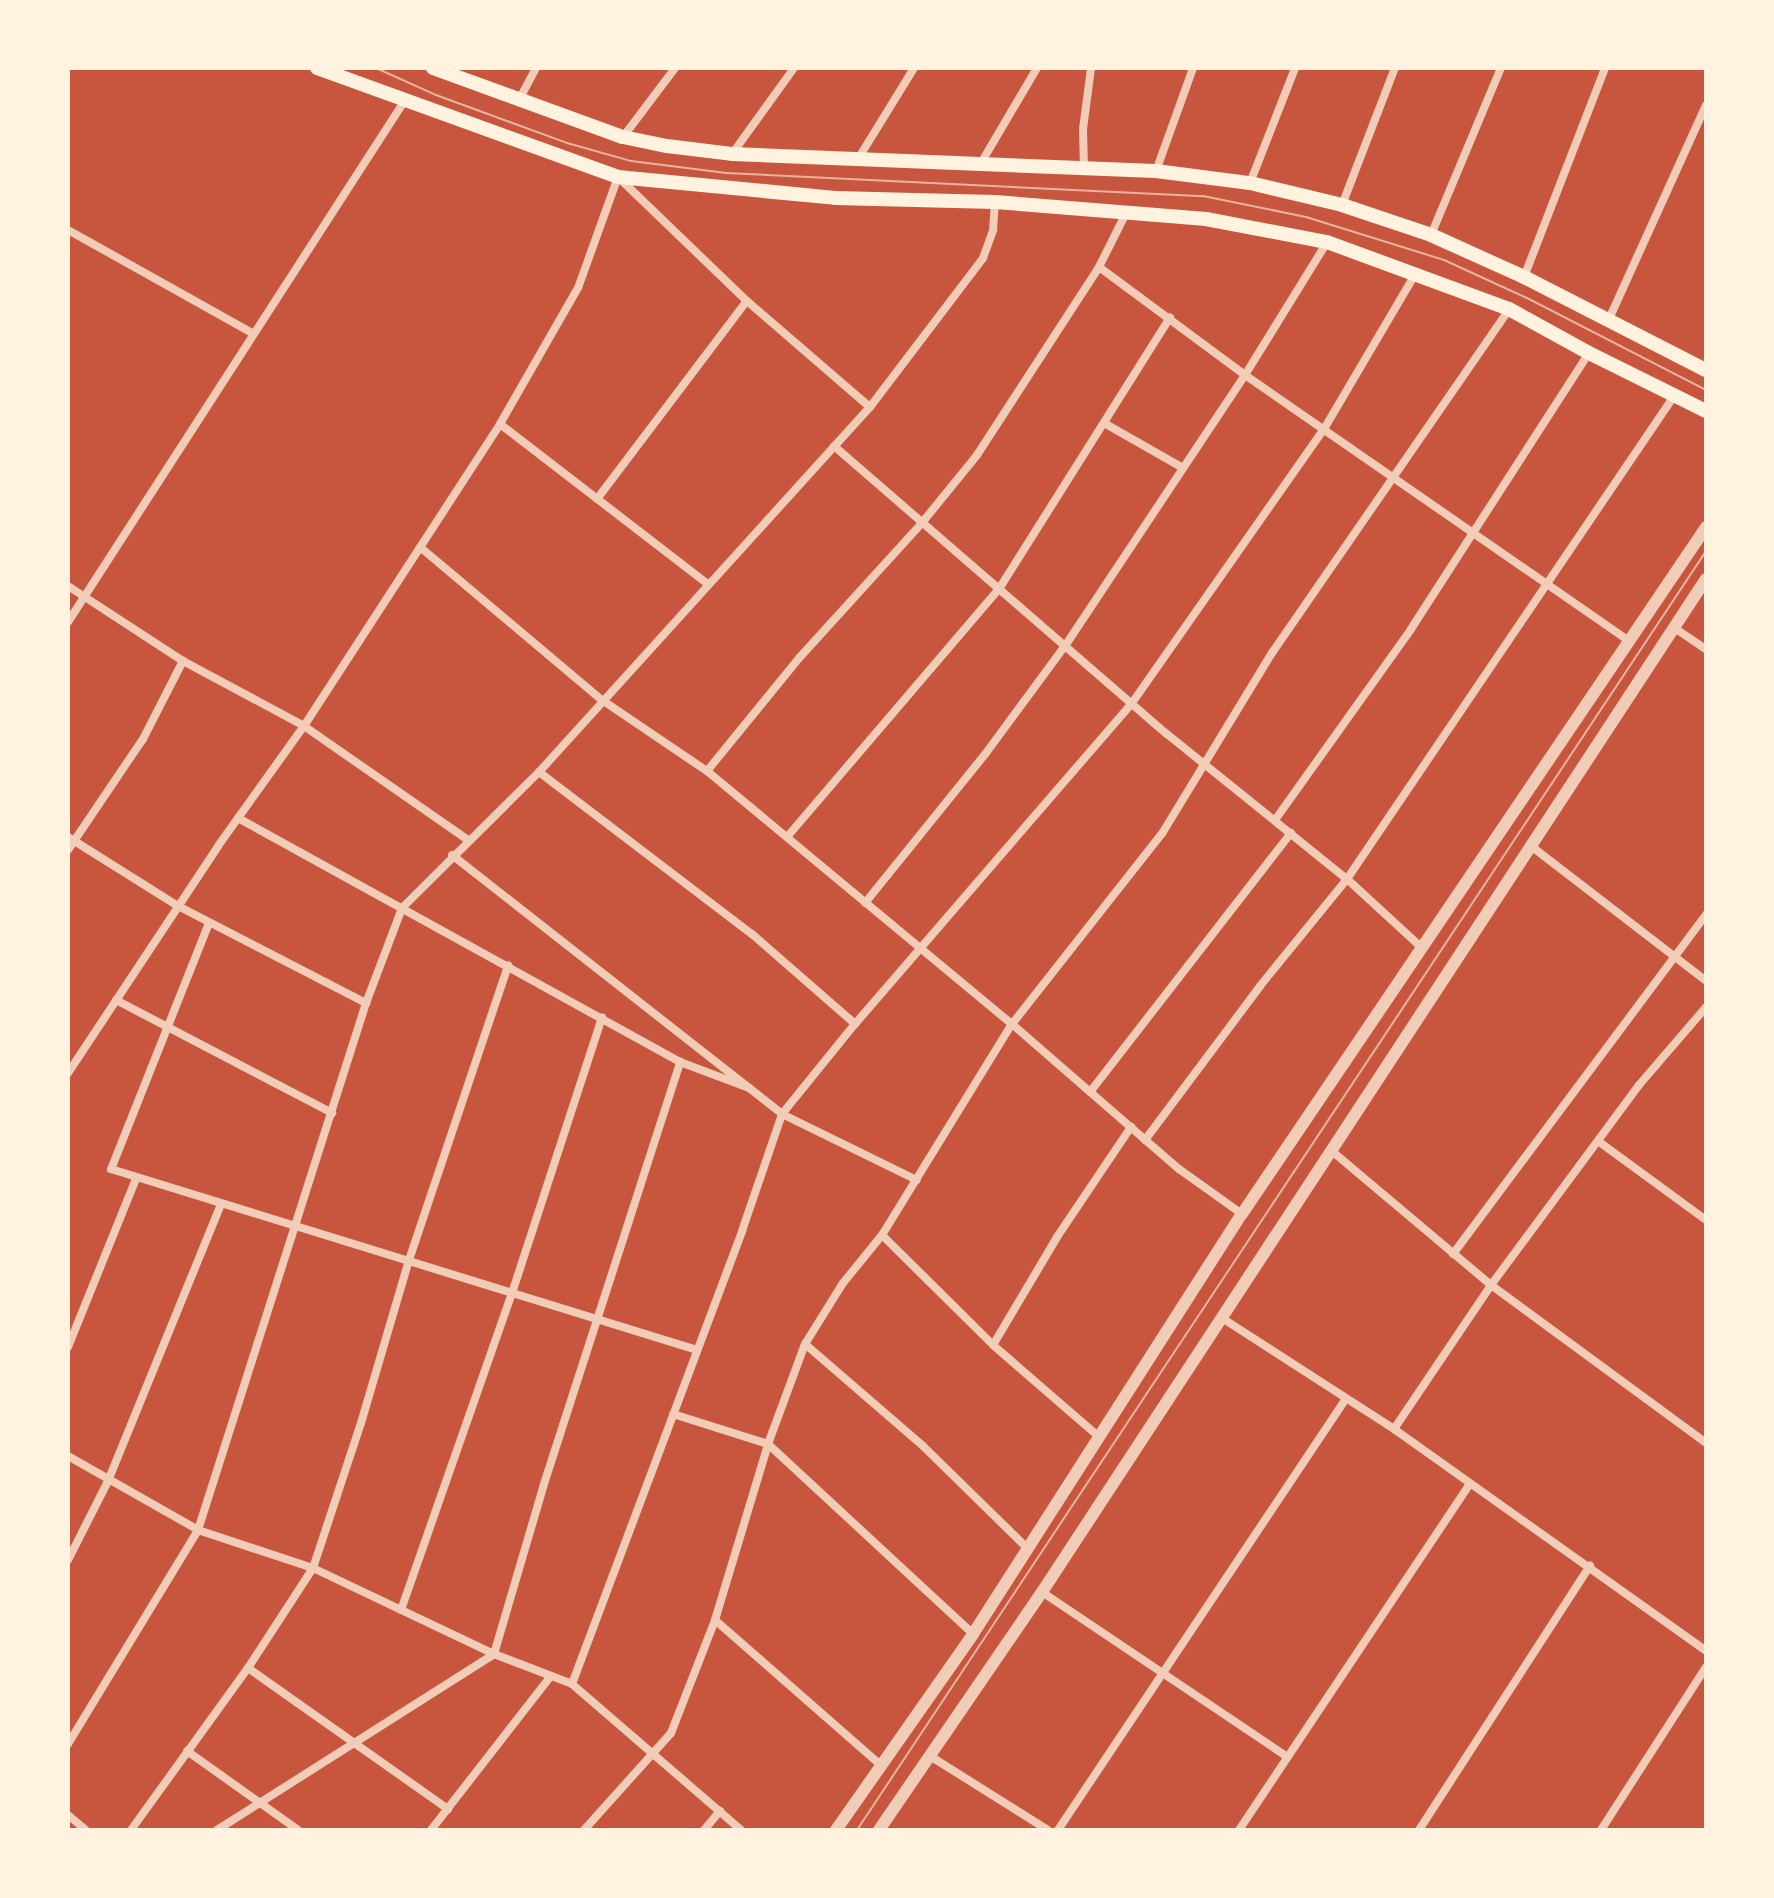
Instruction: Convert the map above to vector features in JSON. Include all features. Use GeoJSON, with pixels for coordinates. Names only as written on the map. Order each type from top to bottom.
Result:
{"type":"FeatureCollection","features":[{"type":"Feature","properties":{"kind":"main road"},"geometry":{"type":"LineString","coordinates":[[317,68],[618,177],[835,198],[995,202],[1206,219],[1327,242],[1417,272],[1509,309],[1702,409]]}},
{"type":"Feature","properties":{"kind":"main road"},"geometry":{"type":"LineString","coordinates":[[433,68],[623,137],[732,154],[1156,171],[1250,183],[1342,205],[1431,235],[1524,277],[1706,370]]}},
{"type":"Feature","properties":{"kind":"street"},"geometry":{"type":"LineString","coordinates":[[519,100],[536,68]]}},
{"type":"Feature","properties":{"kind":"street"},"geometry":{"type":"LineString","coordinates":[[623,137],[675,68]]}},
{"type":"Feature","properties":{"kind":"street"},"geometry":{"type":"LineString","coordinates":[[732,154],[794,68]]}},
{"type":"Feature","properties":{"kind":"street"},"geometry":{"type":"LineString","coordinates":[[858,159],[914,68]]}},
{"type":"Feature","properties":{"kind":"street"},"geometry":{"type":"LineString","coordinates":[[981,163],[1037,68]]}},
{"type":"Feature","properties":{"kind":"street"},"geometry":{"type":"LineString","coordinates":[[1084,170],[1083,129],[1091,68]]}},
{"type":"Feature","properties":{"kind":"street"},"geometry":{"type":"LineString","coordinates":[[1156,171],[1193,68]]}},
{"type":"Feature","properties":{"kind":"street"},"geometry":{"type":"LineString","coordinates":[[1250,183],[1295,68]]}},
{"type":"Feature","properties":{"kind":"street"},"geometry":{"type":"LineString","coordinates":[[1342,205],[1395,68]]}},
{"type":"Feature","properties":{"kind":"street"},"geometry":{"type":"LineString","coordinates":[[1431,235],[1501,68]]}},
{"type":"Feature","properties":{"kind":"street"},"geometry":{"type":"LineString","coordinates":[[1524,277],[1605,68]]}},
{"type":"Feature","properties":{"kind":"street"},"geometry":{"type":"LineString","coordinates":[[68,622],[405,100]]}},
{"type":"Feature","properties":{"kind":"street"},"geometry":{"type":"LineString","coordinates":[[1609,319],[1706,105]]}},
{"type":"Feature","properties":{"kind":"street"},"geometry":{"type":"LineString","coordinates":[[68,1073],[178,906],[304,726],[500,424],[578,288],[618,177],[747,301],[870,407]]}},
{"type":"Feature","properties":{"kind":"street"},"geometry":{"type":"LineString","coordinates":[[68,1744],[198,1530],[366,1003],[402,908],[539,772],[870,407],[983,258],[993,230],[995,202]]}},
{"type":"Feature","properties":{"kind":"street"},"geometry":{"type":"LineString","coordinates":[[707,771],[800,657],[921,524],[977,455],[1099,267],[1126,213]]}},
{"type":"Feature","properties":{"kind":"street"},"geometry":{"type":"LineString","coordinates":[[68,230],[252,333]]}},
{"type":"Feature","properties":{"kind":"street"},"geometry":{"type":"LineString","coordinates":[[865,903],[986,753],[1065,646],[1245,375],[1327,242]]}},
{"type":"Feature","properties":{"kind":"street"},"geometry":{"type":"LineString","coordinates":[[1099,267],[1245,375],[1627,640]]}},
{"type":"Feature","properties":{"kind":"street"},"geometry":{"type":"LineString","coordinates":[[572,1684],[782,1114],[855,1024],[1132,703],[1324,429],[1417,272]]}},
{"type":"Feature","properties":{"kind":"street"},"geometry":{"type":"LineString","coordinates":[[597,499],[747,301]]}},
{"type":"Feature","properties":{"kind":"street"},"geometry":{"type":"LineString","coordinates":[[584,1830],[671,1733],[715,1620],[768,1444],[805,1344],[843,1283],[882,1235],[1012,1024],[1163,832],[1272,653],[1509,309]]}},
{"type":"Feature","properties":{"kind":"street"},"geometry":{"type":"LineString","coordinates":[[787,837],[999,589],[1170,317]]}},
{"type":"Feature","properties":{"kind":"street"},"geometry":{"type":"LineString","coordinates":[[1275,820],[1411,629],[1589,353]]}},
{"type":"Feature","properties":{"kind":"street"},"geometry":{"type":"LineString","coordinates":[[1145,1140],[1260,986],[1347,879],[1674,396]]}},
{"type":"Feature","properties":{"kind":"street"},"geometry":{"type":"LineString","coordinates":[[1104,423],[1183,468]]}},
{"type":"Feature","properties":{"kind":"street"},"geometry":{"type":"LineString","coordinates":[[500,424],[708,584]]}},
{"type":"Feature","properties":{"kind":"street"},"geometry":{"type":"LineString","coordinates":[[834,446],[1132,703],[1347,879],[1422,948]]}},
{"type":"Feature","properties":{"kind":"street"},"geometry":{"type":"LineString","coordinates":[[836,1830],[973,1634],[1242,1214],[1706,527]]}},
{"type":"Feature","properties":{"kind":"street"},"geometry":{"type":"LineString","coordinates":[[420,547],[602,700],[707,771],[1012,1024],[1145,1140],[1242,1214]]}},
{"type":"Feature","properties":{"kind":"street"},"geometry":{"type":"LineString","coordinates":[[879,1830],[1042,1592],[1333,1152],[1706,579]]}},
{"type":"Feature","properties":{"kind":"street"},"geometry":{"type":"LineString","coordinates":[[68,586],[183,661],[304,726],[468,840]]}},
{"type":"Feature","properties":{"kind":"street"},"geometry":{"type":"LineString","coordinates":[[1673,627],[1706,649]]}},
{"type":"Feature","properties":{"kind":"street"},"geometry":{"type":"LineString","coordinates":[[68,850],[71,839],[143,739],[183,661]]}},
{"type":"Feature","properties":{"kind":"street"},"geometry":{"type":"LineString","coordinates":[[539,772],[752,934],[855,1024]]}},
{"type":"Feature","properties":{"kind":"street"},"geometry":{"type":"LineString","coordinates":[[238,818],[680,1062],[749,1088]]}},
{"type":"Feature","properties":{"kind":"street"},"geometry":{"type":"LineString","coordinates":[[1090,1092],[1291,833]]}},
{"type":"Feature","properties":{"kind":"street"},"geometry":{"type":"LineString","coordinates":[[71,839],[178,906],[366,1003]]}},
{"type":"Feature","properties":{"kind":"street"},"geometry":{"type":"LineString","coordinates":[[1531,846],[1706,981]]}},
{"type":"Feature","properties":{"kind":"street"},"geometry":{"type":"LineString","coordinates":[[452,855],[782,1114],[917,1180]]}},
{"type":"Feature","properties":{"kind":"street"},"geometry":{"type":"LineString","coordinates":[[1453,1254],[1706,914]]}},
{"type":"Feature","properties":{"kind":"street"},"geometry":{"type":"LineString","coordinates":[[209,923],[111,1169],[512,1293],[598,1316],[697,1350]]}},
{"type":"Feature","properties":{"kind":"street"},"geometry":{"type":"LineString","coordinates":[[134,1829],[248,1668],[313,1568],[361,1423],[409,1260],[508,965]]}},
{"type":"Feature","properties":{"kind":"street"},"geometry":{"type":"LineString","coordinates":[[116,1000],[332,1113]]}},
{"type":"Feature","properties":{"kind":"street"},"geometry":{"type":"LineString","coordinates":[[1394,1429],[1491,1285],[1639,1085],[1706,1007]]}},
{"type":"Feature","properties":{"kind":"street"},"geometry":{"type":"LineString","coordinates":[[401,1610],[512,1293],[602,1017]]}},
{"type":"Feature","properties":{"kind":"street"},"geometry":{"type":"LineString","coordinates":[[217,1830],[494,1654],[680,1062]]}},
{"type":"Feature","properties":{"kind":"street"},"geometry":{"type":"LineString","coordinates":[[993,1345],[1057,1237],[1131,1127]]}},
{"type":"Feature","properties":{"kind":"street"},"geometry":{"type":"LineString","coordinates":[[1598,1141],[1706,1220]]}},
{"type":"Feature","properties":{"kind":"street"},"geometry":{"type":"LineString","coordinates":[[1333,1152],[1491,1285],[1706,1443]]}},
{"type":"Feature","properties":{"kind":"street"},"geometry":{"type":"LineString","coordinates":[[68,1347],[136,1179]]}},
{"type":"Feature","properties":{"kind":"street"},"geometry":{"type":"LineString","coordinates":[[68,1560],[108,1481],[221,1204]]}},
{"type":"Feature","properties":{"kind":"street"},"geometry":{"type":"LineString","coordinates":[[882,1235],[993,1345],[1098,1436]]}},
{"type":"Feature","properties":{"kind":"street"},"geometry":{"type":"LineString","coordinates":[[1222,1318],[1394,1429],[1706,1651]]}},
{"type":"Feature","properties":{"kind":"street"},"geometry":{"type":"LineString","coordinates":[[805,1344],[923,1446],[1028,1549]]}},
{"type":"Feature","properties":{"kind":"street"},"geometry":{"type":"LineString","coordinates":[[1058,1830],[1345,1400]]}},
{"type":"Feature","properties":{"kind":"street"},"geometry":{"type":"LineString","coordinates":[[673,1414],[768,1444],[973,1634]]}},
{"type":"Feature","properties":{"kind":"street"},"geometry":{"type":"LineString","coordinates":[[68,1456],[198,1530],[313,1568],[494,1654],[572,1684],[741,1830]]}},
{"type":"Feature","properties":{"kind":"street"},"geometry":{"type":"LineString","coordinates":[[1239,1830],[1469,1485]]}},
{"type":"Feature","properties":{"kind":"street"},"geometry":{"type":"LineString","coordinates":[[1419,1830],[1590,1566]]}},
{"type":"Feature","properties":{"kind":"street"},"geometry":{"type":"LineString","coordinates":[[1042,1592],[1288,1757]]}},
{"type":"Feature","properties":{"kind":"street"},"geometry":{"type":"LineString","coordinates":[[715,1620],[882,1766]]}},
{"type":"Feature","properties":{"kind":"street"},"geometry":{"type":"LineString","coordinates":[[1601,1830],[1706,1667]]}},
{"type":"Feature","properties":{"kind":"street"},"geometry":{"type":"LineString","coordinates":[[248,1668],[356,1741],[448,1809]]}},
{"type":"Feature","properties":{"kind":"street"},"geometry":{"type":"LineString","coordinates":[[431,1830],[551,1676]]}},
{"type":"Feature","properties":{"kind":"street"},"geometry":{"type":"LineString","coordinates":[[187,1751],[298,1830]]}},
{"type":"Feature","properties":{"kind":"street"},"geometry":{"type":"LineString","coordinates":[[930,1756],[1048,1830]]}},
{"type":"Feature","properties":{"kind":"street"},"geometry":{"type":"LineString","coordinates":[[704,1830],[720,1811]]}},
{"type":"Feature","properties":{"kind":"street"},"geometry":{"type":"LineString","coordinates":[[68,1815],[86,1830]]}},
{"type":"Feature","properties":{"kind":"tram line"},"geometry":{"type":"LineString","coordinates":[[376,68],[436,95],[567,143],[631,161],[726,173],[1203,196],[1306,217],[1444,260],[1527,298],[1706,390]]}},
{"type":"Feature","properties":{"kind":"tram line"},"geometry":{"type":"LineString","coordinates":[[857,1830],[1706,551]]}}]}
